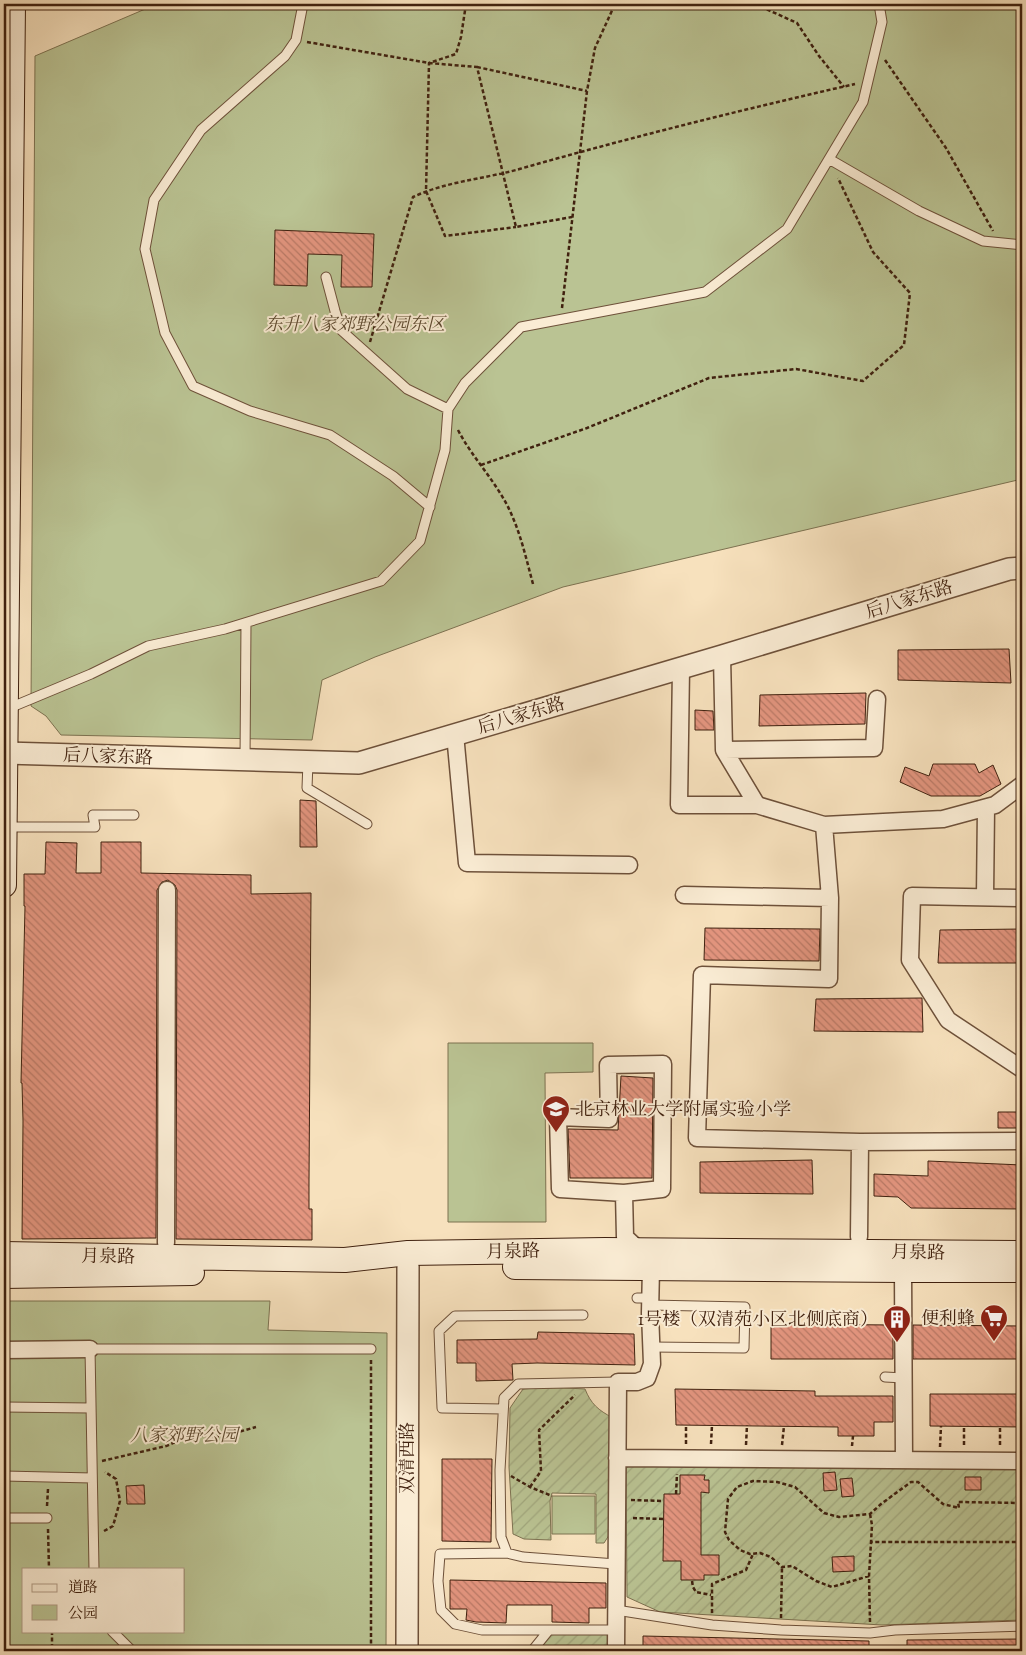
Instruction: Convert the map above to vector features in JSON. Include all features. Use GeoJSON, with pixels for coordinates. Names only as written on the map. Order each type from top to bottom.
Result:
{"type":"FeatureCollection","features":[{"type":"Feature","properties":{"kind":"main road"},"geometry":{"type":"LineString","coordinates":[[4,885],[13,4]]}},
{"type":"Feature","properties":{"kind":"main road","name":"月泉路"},"geometry":{"type":"LineString","coordinates":[[4,1254],[345,1260],[408,1253],[645,1259],[903,1270],[1022,1270]]}},
{"type":"Feature","properties":{"kind":"main road","name":"月泉路"},"geometry":{"type":"LineString","coordinates":[[4,1276],[349,1270],[408,1266],[645,1259],[1022,1253]]}},
{"type":"Feature","properties":{"kind":"street","name":"后八家东路"},"geometry":{"type":"LineString","coordinates":[[5,753],[359,763],[1010,569],[1022,568]]}},
{"type":"Feature","properties":{"kind":"street"},"geometry":{"type":"LineString","coordinates":[[722,656],[724,750],[757,805]]}},
{"type":"Feature","properties":{"kind":"street"},"geometry":{"type":"LineString","coordinates":[[681,668],[679,805],[757,805],[824,825],[943,819],[995,805],[1022,785]]}},
{"type":"Feature","properties":{"kind":"street"},"geometry":{"type":"LineString","coordinates":[[724,750],[874,748],[876,699]]}},
{"type":"Feature","properties":{"kind":"street"},"geometry":{"type":"LineString","coordinates":[[454,734],[467,863],[629,865]]}},
{"type":"Feature","properties":{"kind":"street"},"geometry":{"type":"LineString","coordinates":[[984,896],[986,808]]}},
{"type":"Feature","properties":{"kind":"street"},"geometry":{"type":"LineString","coordinates":[[824,825],[830,898],[829,979],[702,975],[697,1138],[860,1142],[1022,1141]]}},
{"type":"Feature","properties":{"kind":"street"},"geometry":{"type":"LineString","coordinates":[[166,1243],[167,890]]}},
{"type":"Feature","properties":{"kind":"street"},"geometry":{"type":"LineString","coordinates":[[684,895],[830,898]]}},
{"type":"Feature","properties":{"kind":"street"},"geometry":{"type":"LineString","coordinates":[[1022,898],[912,896],[910,960],[948,1020],[1022,1069]]}},
{"type":"Feature","properties":{"kind":"street"},"geometry":{"type":"LineString","coordinates":[[663,1064],[662,1189],[624,1193],[560,1189],[558,1117],[609,1119],[608,1065],[663,1064]]}},
{"type":"Feature","properties":{"kind":"street"},"geometry":{"type":"LineString","coordinates":[[859,1237],[860,1142]]}},
{"type":"Feature","properties":{"kind":"street"},"geometry":{"type":"LineString","coordinates":[[616,1651],[618,1382],[637,1382],[648,1378],[652,1364],[646,1300],[645,1259],[625,1237],[624,1193]]}},
{"type":"Feature","properties":{"kind":"street","name":"双清西路"},"geometry":{"type":"LineString","coordinates":[[407,1651],[408,1266]]}},
{"type":"Feature","properties":{"kind":"street"},"geometry":{"type":"LineString","coordinates":[[903,1270],[904,1460]]}},
{"type":"Feature","properties":{"kind":"street"},"geometry":{"type":"LineString","coordinates":[[4,1350],[90,1349]]}},
{"type":"Feature","properties":{"kind":"street"},"geometry":{"type":"LineString","coordinates":[[617,1458],[1022,1461]]}},
{"type":"Feature","properties":{"kind":"lane"},"geometry":{"type":"LineString","coordinates":[[303,4],[296,40],[285,56],[202,130],[154,200],[145,249],[164,333],[193,386],[250,412],[330,435],[393,476],[430,507]]}},
{"type":"Feature","properties":{"kind":"lane"},"geometry":{"type":"LineString","coordinates":[[6,710],[91,674],[148,646],[225,629],[381,580],[420,541],[445,450],[448,409],[465,383],[521,327],[705,292],[787,229],[863,102],[882,22],[880,4]]}},
{"type":"Feature","properties":{"kind":"lane"},"geometry":{"type":"LineString","coordinates":[[829,159],[919,211],[983,241],[1022,245]]}},
{"type":"Feature","properties":{"kind":"lane"},"geometry":{"type":"LineString","coordinates":[[326,277],[334,311],[341,330],[407,388],[448,409]]}},
{"type":"Feature","properties":{"kind":"lane"},"geometry":{"type":"LineString","coordinates":[[245,760],[246,623]]}},
{"type":"Feature","properties":{"kind":"lane"},"geometry":{"type":"LineString","coordinates":[[308,762],[307,788],[366,824]]}},
{"type":"Feature","properties":{"kind":"lane"},"geometry":{"type":"LineString","coordinates":[[4,827],[94,827],[93,815],[134,815]]}},
{"type":"Feature","properties":{"kind":"lane"},"geometry":{"type":"LineString","coordinates":[[646,1300],[745,1307],[744,1348],[651,1347]]}},
{"type":"Feature","properties":{"kind":"lane"},"geometry":{"type":"LineString","coordinates":[[503,1409],[442,1408],[439,1331],[454,1316],[583,1315]]}},
{"type":"Feature","properties":{"kind":"lane"},"geometry":{"type":"LineString","coordinates":[[94,1568],[90,1349],[371,1349]]}},
{"type":"Feature","properties":{"kind":"lane"},"geometry":{"type":"LineString","coordinates":[[885,1378],[904,1378]]}},
{"type":"Feature","properties":{"kind":"lane"},"geometry":{"type":"LineString","coordinates":[[507,1553],[500,1537],[500,1470],[504,1398],[518,1384],[618,1382]]}},
{"type":"Feature","properties":{"kind":"lane"},"geometry":{"type":"LineString","coordinates":[[4,1406],[90,1408]]}},
{"type":"Feature","properties":{"kind":"lane"},"geometry":{"type":"LineString","coordinates":[[4,1476],[92,1478]]}},
{"type":"Feature","properties":{"kind":"lane"},"geometry":{"type":"LineString","coordinates":[[4,1518],[47,1518]]}},
{"type":"Feature","properties":{"kind":"lane"},"geometry":{"type":"LineString","coordinates":[[616,1564],[523,1557],[507,1553],[440,1554],[438,1581],[441,1610],[455,1624],[482,1630],[616,1630]]}},
{"type":"Feature","properties":{"kind":"lane"},"geometry":{"type":"LineString","coordinates":[[616,1610],[712,1625],[781,1630],[870,1633],[895,1630],[1022,1626]]}},
{"type":"Feature","properties":{"kind":"lane"},"geometry":{"type":"LineString","coordinates":[[532,1651],[549,1630]]}},
{"type":"Feature","properties":{"kind":"lane"},"geometry":{"type":"LineString","coordinates":[[113,1632],[132,1651]]}},
{"type":"Feature","properties":{"kind":"path"},"geometry":{"type":"LineString","coordinates":[[429,63],[456,54],[461,37],[466,4]]}},
{"type":"Feature","properties":{"kind":"path"},"geometry":{"type":"LineString","coordinates":[[560,319],[587,91],[595,48],[615,4]]}},
{"type":"Feature","properties":{"kind":"path"},"geometry":{"type":"LineString","coordinates":[[755,4],[796,23],[844,87]]}},
{"type":"Feature","properties":{"kind":"path"},"geometry":{"type":"LineString","coordinates":[[296,40],[429,63],[477,67],[587,91]]}},
{"type":"Feature","properties":{"kind":"path"},"geometry":{"type":"LineString","coordinates":[[876,47],[946,148],[999,242]]}},
{"type":"Feature","properties":{"kind":"path"},"geometry":{"type":"LineString","coordinates":[[429,63],[426,191],[446,236],[516,227],[572,217]]}},
{"type":"Feature","properties":{"kind":"path"},"geometry":{"type":"LineString","coordinates":[[477,67],[516,227]]}},
{"type":"Feature","properties":{"kind":"path"},"geometry":{"type":"LineString","coordinates":[[367,353],[413,197],[426,191],[503,174],[581,151],[726,114],[868,81]]}},
{"type":"Feature","properties":{"kind":"path"},"geometry":{"type":"LineString","coordinates":[[481,465],[587,428],[709,378],[796,369],[864,381],[904,344],[910,293],[873,252],[829,159]]}},
{"type":"Feature","properties":{"kind":"path"},"geometry":{"type":"LineString","coordinates":[[448,409],[466,446],[492,479],[513,517],[533,584]]}},
{"type":"Feature","properties":{"kind":"path"},"geometry":{"type":"LineString","coordinates":[[371,1349],[372,1651]]}},
{"type":"Feature","properties":{"kind":"path"},"geometry":{"type":"LineString","coordinates":[[530,1486],[541,1471],[538,1430],[587,1382]]}},
{"type":"Feature","properties":{"kind":"path"},"geometry":{"type":"LineString","coordinates":[[940,1460],[941,1426]]}},
{"type":"Feature","properties":{"kind":"path"},"geometry":{"type":"LineString","coordinates":[[963,1461],[964,1426]]}},
{"type":"Feature","properties":{"kind":"path"},"geometry":{"type":"LineString","coordinates":[[91,1464],[166,1446],[192,1435],[221,1437],[256,1427]]}},
{"type":"Feature","properties":{"kind":"path"},"geometry":{"type":"LineString","coordinates":[[91,1464],[116,1479],[120,1501],[113,1526],[94,1537]]}},
{"type":"Feature","properties":{"kind":"path"},"geometry":{"type":"LineString","coordinates":[[500,1470],[552,1496]]}},
{"type":"Feature","properties":{"kind":"path"},"geometry":{"type":"LineString","coordinates":[[676,1494],[677,1473]]}},
{"type":"Feature","properties":{"kind":"path"},"geometry":{"type":"LineString","coordinates":[[869,1576],[832,1587],[816,1581],[792,1566],[782,1567],[771,1557],[740,1550],[729,1540],[725,1532],[728,1499],[738,1486],[752,1481],[777,1482],[795,1487],[824,1513],[839,1517],[870,1514],[911,1482],[918,1482],[943,1504],[959,1508],[958,1502],[1022,1503]]}},
{"type":"Feature","properties":{"kind":"path"},"geometry":{"type":"LineString","coordinates":[[617,1499],[664,1500]]}},
{"type":"Feature","properties":{"kind":"path"},"geometry":{"type":"LineString","coordinates":[[870,1514],[870,1633]]}},
{"type":"Feature","properties":{"kind":"path"},"geometry":{"type":"LineString","coordinates":[[617,1518],[663,1519]]}},
{"type":"Feature","properties":{"kind":"path"},"geometry":{"type":"LineString","coordinates":[[871,1542],[1022,1542]]}},
{"type":"Feature","properties":{"kind":"path"},"geometry":{"type":"LineString","coordinates":[[712,1625],[712,1584],[746,1570],[753,1554]]}},
{"type":"Feature","properties":{"kind":"path"},"geometry":{"type":"LineString","coordinates":[[781,1630],[782,1567]]}},
{"type":"Feature","properties":{"kind":"path"},"geometry":{"type":"LineString","coordinates":[[692,1580],[696,1592],[711,1596]]}},
{"type":"Feature","properties":{"kind":"path"},"geometry":{"type":"LineString","coordinates":[[52,1632],[52,1651]]}},
{"type":"Feature","properties":{"kind":"green space","name":"东升八家郊野公园东区"},"geometry":{"type":"Polygon","coordinates":[[[157,4],[1022,4],[1022,479],[563,587],[375,657],[322,680],[312,740],[61,735],[46,716],[31,706],[35,56],[157,4]]]}},
{"type":"Feature","properties":{"kind":"green space"},"geometry":{"type":"Polygon","coordinates":[[[448,1043],[593,1043],[593,1072],[545,1073],[546,1222],[448,1222],[448,1043]]]}},
{"type":"Feature","properties":{"kind":"green space","name":"八家郊野公园"},"geometry":{"type":"Polygon","coordinates":[[[4,1301],[270,1301],[268,1330],[387,1333],[386,1651],[4,1651],[4,1301]]]}},
{"type":"Feature","properties":{"kind":"green space"},"geometry":{"type":"Polygon","coordinates":[[[548,1387],[585,1389],[596,1406],[613,1418],[611,1532],[604,1543],[596,1543],[596,1494],[552,1493],[550,1501],[551,1540],[524,1539],[513,1534],[509,1467],[510,1408],[523,1389],[548,1387]]]}},
{"type":"Feature","properties":{"kind":"green space"},"geometry":{"type":"Polygon","coordinates":[[[638,1461],[1022,1464],[1022,1620],[882,1625],[660,1612],[627,1597],[626,1468],[638,1461]]]}},
{"type":"Feature","properties":{"kind":"green space"},"geometry":{"type":"Polygon","coordinates":[[[552,1496],[595,1496],[595,1534],[552,1534],[552,1496]]]}},
{"type":"Feature","properties":{"kind":"green space"},"geometry":{"type":"Polygon","coordinates":[[[613,1632],[613,1651],[538,1651],[550,1633],[613,1632]]]}},
{"type":"Feature","properties":{"kind":"building"},"geometry":{"type":"Polygon","coordinates":[[[275,230],[374,234],[372,287],[341,287],[342,255],[308,254],[307,286],[274,285],[275,230]]]}},
{"type":"Feature","properties":{"kind":"building"},"geometry":{"type":"Polygon","coordinates":[[[1009,649],[1011,683],[898,680],[898,650],[1009,649]]]}},
{"type":"Feature","properties":{"kind":"building"},"geometry":{"type":"Polygon","coordinates":[[[866,693],[865,724],[759,726],[760,695],[866,693]]]}},
{"type":"Feature","properties":{"kind":"building"},"geometry":{"type":"Polygon","coordinates":[[[695,710],[713,711],[714,730],[695,730],[695,710]]]}},
{"type":"Feature","properties":{"kind":"building"},"geometry":{"type":"Polygon","coordinates":[[[933,764],[975,764],[979,773],[993,765],[1001,784],[980,796],[931,796],[900,782],[905,767],[929,776],[933,764]]]}},
{"type":"Feature","properties":{"kind":"building"},"geometry":{"type":"Polygon","coordinates":[[[300,800],[316,801],[317,847],[300,847],[300,800]]]}},
{"type":"Feature","properties":{"kind":"building"},"geometry":{"type":"Polygon","coordinates":[[[46,842],[77,843],[76,873],[101,873],[101,842],[141,842],[141,873],[251,875],[251,894],[311,893],[309,1209],[312,1209],[312,1240],[176,1239],[177,890],[175,885],[168,880],[162,882],[157,890],[156,1238],[22,1239],[23,1121],[21,1083],[24,874],[45,874],[46,842]]]}},
{"type":"Feature","properties":{"kind":"building"},"geometry":{"type":"Polygon","coordinates":[[[705,928],[820,929],[819,961],[704,960],[705,928]]]}},
{"type":"Feature","properties":{"kind":"building"},"geometry":{"type":"Polygon","coordinates":[[[1022,929],[1022,963],[938,963],[940,930],[1022,929]]]}},
{"type":"Feature","properties":{"kind":"building"},"geometry":{"type":"Polygon","coordinates":[[[922,998],[923,1032],[814,1031],[816,999],[922,998]]]}},
{"type":"Feature","properties":{"kind":"building"},"geometry":{"type":"Polygon","coordinates":[[[621,1076],[653,1078],[652,1178],[570,1178],[568,1129],[618,1130],[621,1076]]]}},
{"type":"Feature","properties":{"kind":"building"},"geometry":{"type":"Polygon","coordinates":[[[998,1112],[1022,1112],[1022,1128],[998,1128],[998,1112]]]}},
{"type":"Feature","properties":{"kind":"building"},"geometry":{"type":"Polygon","coordinates":[[[812,1160],[813,1194],[700,1193],[700,1162],[812,1160]]]}},
{"type":"Feature","properties":{"kind":"building"},"geometry":{"type":"Polygon","coordinates":[[[928,1161],[1022,1165],[1022,1209],[911,1208],[898,1197],[874,1196],[874,1174],[928,1176],[928,1161]]]}},
{"type":"Feature","properties":{"kind":"building"},"geometry":{"type":"Polygon","coordinates":[[[771,1324],[893,1325],[893,1359],[771,1359],[771,1324]]]}},
{"type":"Feature","properties":{"kind":"building"},"geometry":{"type":"Polygon","coordinates":[[[913,1325],[1022,1326],[1022,1359],[913,1359],[913,1325]]]}},
{"type":"Feature","properties":{"kind":"building"},"geometry":{"type":"Polygon","coordinates":[[[538,1332],[634,1334],[635,1365],[512,1364],[513,1380],[476,1381],[476,1363],[457,1363],[457,1340],[537,1339],[538,1332]]]}},
{"type":"Feature","properties":{"kind":"building"},"geometry":{"type":"Polygon","coordinates":[[[675,1389],[815,1391],[815,1396],[893,1396],[893,1422],[874,1422],[874,1436],[838,1436],[838,1427],[676,1425],[675,1389]]]}},
{"type":"Feature","properties":{"kind":"building"},"geometry":{"type":"Polygon","coordinates":[[[930,1394],[1022,1394],[1022,1427],[930,1426],[930,1394]]]}},
{"type":"Feature","properties":{"kind":"building"},"geometry":{"type":"Polygon","coordinates":[[[442,1459],[492,1459],[491,1542],[442,1541],[442,1459]]]}},
{"type":"Feature","properties":{"kind":"building"},"geometry":{"type":"Polygon","coordinates":[[[835,1472],[837,1490],[824,1491],[823,1473],[835,1472]]]}},
{"type":"Feature","properties":{"kind":"building"},"geometry":{"type":"Polygon","coordinates":[[[680,1475],[705,1475],[704,1480],[709,1480],[709,1493],[701,1492],[701,1555],[719,1555],[719,1575],[704,1575],[704,1580],[681,1580],[681,1561],[663,1561],[664,1494],[680,1494],[680,1475]]]}},
{"type":"Feature","properties":{"kind":"building"},"geometry":{"type":"Polygon","coordinates":[[[965,1477],[981,1477],[981,1490],[965,1490],[965,1477]]]}},
{"type":"Feature","properties":{"kind":"building"},"geometry":{"type":"Polygon","coordinates":[[[852,1478],[854,1496],[842,1497],[840,1479],[852,1478]]]}},
{"type":"Feature","properties":{"kind":"building"},"geometry":{"type":"Polygon","coordinates":[[[144,1485],[145,1504],[127,1504],[126,1486],[144,1485]]]}},
{"type":"Feature","properties":{"kind":"building"},"geometry":{"type":"Polygon","coordinates":[[[854,1556],[854,1571],[833,1572],[832,1557],[854,1556]]]}},
{"type":"Feature","properties":{"kind":"building"},"geometry":{"type":"Polygon","coordinates":[[[450,1580],[606,1583],[606,1608],[589,1608],[589,1623],[552,1622],[552,1605],[507,1605],[506,1623],[476,1622],[466,1620],[467,1609],[450,1609],[450,1580]]]}},
{"type":"Feature","properties":{"kind":"building"},"geometry":{"type":"Polygon","coordinates":[[[643,1636],[869,1641],[869,1651],[643,1651],[643,1636]]]}},
{"type":"Feature","properties":{"kind":"building"},"geometry":{"type":"Polygon","coordinates":[[[1022,1639],[1022,1651],[907,1651],[907,1640],[1022,1639]]]}},
{"type":"Feature","properties":{"kind":"place","name":"北京林业大学附属实验小学"},"geometry":{"type":"Point","coordinates":[556,1133]}},
{"type":"Feature","properties":{"kind":"place","name":"便利蜂"},"geometry":{"type":"Point","coordinates":[994,1342]}},
{"type":"Feature","properties":{"kind":"place","name":"1号楼（双清苑小区北侧底商）"},"geometry":{"type":"Point","coordinates":[897,1343]}}]}
